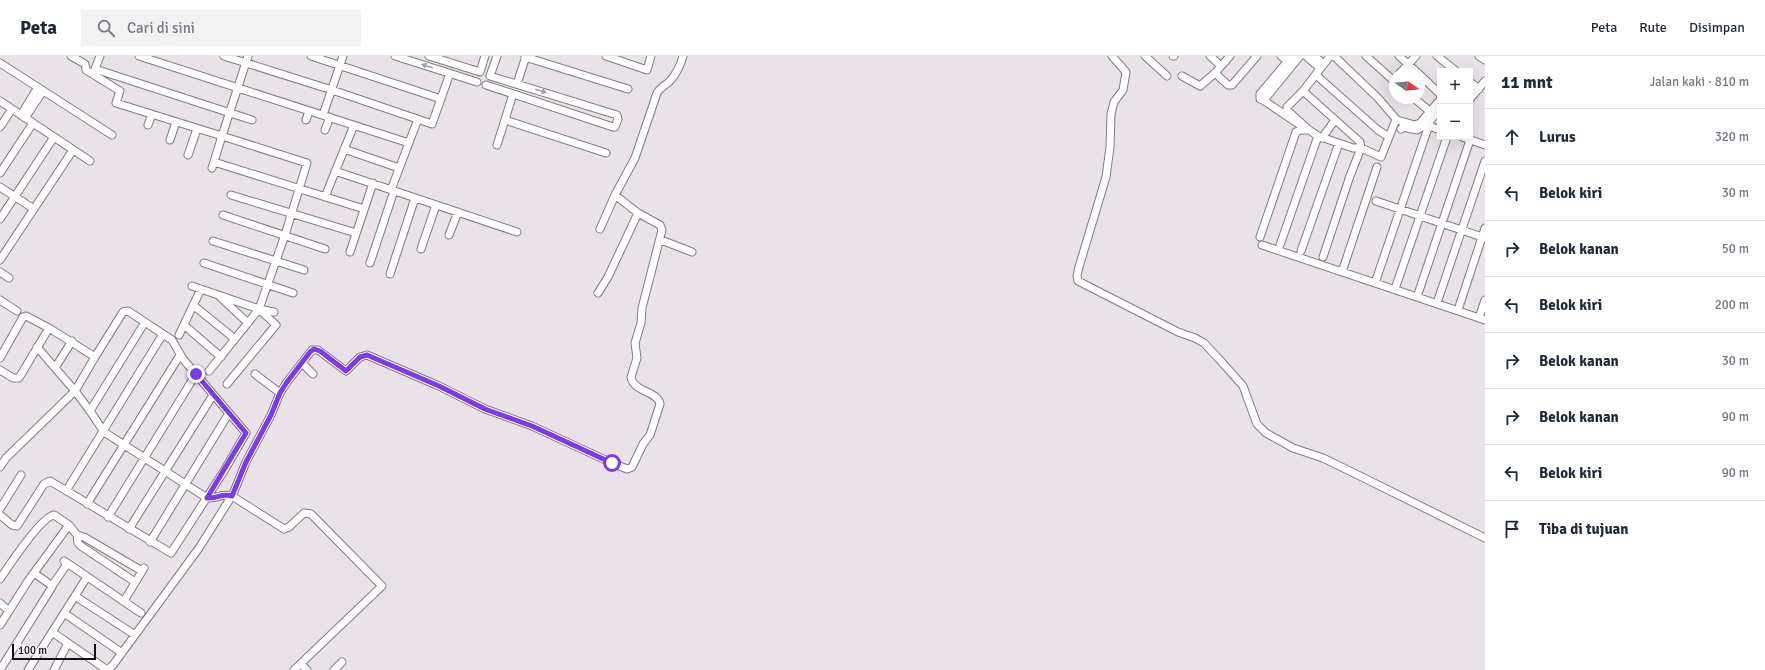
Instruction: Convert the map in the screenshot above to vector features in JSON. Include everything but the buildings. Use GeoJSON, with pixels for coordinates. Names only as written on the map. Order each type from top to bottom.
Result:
{"type":"FeatureCollection","features":[{"type":"Feature","properties":{"kind":"street"},"geometry":{"type":"LineString","coordinates":[[71,56],[95,69],[252,120]]}},
{"type":"Feature","properties":{"kind":"street"},"geometry":{"type":"LineString","coordinates":[[95,69],[100,56]]}},
{"type":"Feature","properties":{"kind":"street"},"geometry":{"type":"LineString","coordinates":[[139,56],[237,88],[287,107],[309,110],[409,143]]}},
{"type":"Feature","properties":{"kind":"street"},"geometry":{"type":"LineString","coordinates":[[224,56],[247,60],[432,124],[450,73]]}},
{"type":"Feature","properties":{"kind":"street"},"geometry":{"type":"LineString","coordinates":[[311,56],[441,99]]}},
{"type":"Feature","properties":{"kind":"street"},"geometry":{"type":"LineString","coordinates":[[325,130],[332,90],[343,56]]}},
{"type":"Feature","properties":{"kind":"street"},"geometry":{"type":"LineString","coordinates":[[395,56],[477,82],[481,86],[486,85],[613,127],[615,127],[618,122],[617,115],[490,76],[485,72],[480,72],[429,56]]}},
{"type":"Feature","properties":{"kind":"street"},"geometry":{"type":"LineString","coordinates":[[452,64],[454,56]]}},
{"type":"Feature","properties":{"kind":"street"},"geometry":{"type":"LineString","coordinates":[[477,82],[476,77],[480,72],[485,56]]}},
{"type":"Feature","properties":{"kind":"street"},"geometry":{"type":"LineString","coordinates":[[486,85],[490,82],[490,76],[497,56]]}},
{"type":"Feature","properties":{"kind":"street"},"geometry":{"type":"LineString","coordinates":[[606,56],[647,70],[652,56]]}},
{"type":"Feature","properties":{"kind":"street"},"geometry":{"type":"LineString","coordinates":[[600,229],[615,195],[635,158],[657,93],[661,87],[668,82],[681,63],[683,56]]}},
{"type":"Feature","properties":{"kind":"street"},"geometry":{"type":"LineString","coordinates":[[1112,56],[1126,72],[1125,85],[1122,92],[1114,102],[1111,114],[1110,147],[1106,177],[1076,276],[1078,281],[1178,332],[1204,343],[1243,386],[1256,424],[1266,433],[1293,448],[1323,458],[1485,538]]}},
{"type":"Feature","properties":{"kind":"street"},"geometry":{"type":"LineString","coordinates":[[1145,56],[1167,76]]}},
{"type":"Feature","properties":{"kind":"street"},"geometry":{"type":"LineString","coordinates":[[1210,56],[1221,66]]}},
{"type":"Feature","properties":{"kind":"street"},"geometry":{"type":"LineString","coordinates":[[1182,76],[1200,86],[1215,73],[1230,56]]}},
{"type":"Feature","properties":{"kind":"street"},"geometry":{"type":"LineString","coordinates":[[1215,73],[1228,85],[1232,85],[1257,56]]}},
{"type":"Feature","properties":{"kind":"street"},"geometry":{"type":"LineString","coordinates":[[1281,56],[1292,59],[1263,100],[1283,115],[1320,137],[1353,148],[1361,148],[1381,157],[1397,120]]}},
{"type":"Feature","properties":{"kind":"street"},"geometry":{"type":"LineString","coordinates":[[1306,56],[1378,130],[1389,137]]}},
{"type":"Feature","properties":{"kind":"street"},"geometry":{"type":"LineString","coordinates":[[1315,56],[1320,69]]}},
{"type":"Feature","properties":{"kind":"street"},"geometry":{"type":"LineString","coordinates":[[1308,130],[1286,108],[1287,105],[1302,91],[1330,56]]}},
{"type":"Feature","properties":{"kind":"street"},"geometry":{"type":"LineString","coordinates":[[1334,56],[1377,97],[1397,120],[1415,125],[1420,123],[1437,103]]}},
{"type":"Feature","properties":{"kind":"street"},"geometry":{"type":"LineString","coordinates":[[1366,56],[1389,76]]}},
{"type":"Feature","properties":{"kind":"street"},"geometry":{"type":"LineString","coordinates":[[1399,56],[1412,68]]}},
{"type":"Feature","properties":{"kind":"street"},"geometry":{"type":"LineString","coordinates":[[1404,68],[1416,56]]}},
{"type":"Feature","properties":{"kind":"street"},"geometry":{"type":"LineString","coordinates":[[1437,56],[1452,68]]}},
{"type":"Feature","properties":{"kind":"street"},"geometry":{"type":"LineString","coordinates":[[1479,56],[1485,60]]}},
{"type":"Feature","properties":{"kind":"street"},"geometry":{"type":"LineString","coordinates":[[516,84],[525,57],[628,89]]}},
{"type":"Feature","properties":{"kind":"street"},"geometry":{"type":"LineString","coordinates":[[247,60],[213,165],[300,188],[364,209]]}},
{"type":"Feature","properties":{"kind":"street"},"geometry":{"type":"LineString","coordinates":[[440,70],[443,60]]}},
{"type":"Feature","properties":{"kind":"street"},"geometry":{"type":"LineString","coordinates":[[0,63],[112,135]]}},
{"type":"Feature","properties":{"kind":"street"},"geometry":{"type":"LineString","coordinates":[[85,64],[86,70],[120,91],[116,103],[308,163],[285,236],[259,309],[209,371]]}},
{"type":"Feature","properties":{"kind":"street"},"geometry":{"type":"LineString","coordinates":[[1425,80],[1437,91]]}},
{"type":"Feature","properties":{"kind":"street"},"geometry":{"type":"LineString","coordinates":[[1473,95],[1485,81]]}},
{"type":"Feature","properties":{"kind":"street"},"geometry":{"type":"LineString","coordinates":[[1473,85],[1478,89]]}},
{"type":"Feature","properties":{"kind":"street"},"geometry":{"type":"LineString","coordinates":[[23,116],[41,89]]}},
{"type":"Feature","properties":{"kind":"street"},"geometry":{"type":"LineString","coordinates":[[1302,91],[1360,142],[1361,148],[1322,257]]}},
{"type":"Feature","properties":{"kind":"street"},"geometry":{"type":"LineString","coordinates":[[497,145],[513,94]]}},
{"type":"Feature","properties":{"kind":"street"},"geometry":{"type":"LineString","coordinates":[[0,101],[90,161]]}},
{"type":"Feature","properties":{"kind":"street"},"geometry":{"type":"LineString","coordinates":[[1421,104],[1427,109]]}},
{"type":"Feature","properties":{"kind":"street"},"geometry":{"type":"LineString","coordinates":[[0,127],[12,109]]}},
{"type":"Feature","properties":{"kind":"street"},"geometry":{"type":"LineString","coordinates":[[306,120],[309,110]]}},
{"type":"Feature","properties":{"kind":"street"},"geometry":{"type":"LineString","coordinates":[[148,125],[152,114]]}},
{"type":"Feature","properties":{"kind":"street"},"geometry":{"type":"LineString","coordinates":[[1401,128],[1403,127],[1417,130],[1428,124],[1437,114]]}},
{"type":"Feature","properties":{"kind":"street"},"geometry":{"type":"LineString","coordinates":[[370,263],[399,168],[418,118]]}},
{"type":"Feature","properties":{"kind":"street"},"geometry":{"type":"LineString","coordinates":[[505,120],[606,153]]}},
{"type":"Feature","properties":{"kind":"street"},"geometry":{"type":"LineString","coordinates":[[1280,245],[1320,137],[1335,120]]}},
{"type":"Feature","properties":{"kind":"street"},"geometry":{"type":"LineString","coordinates":[[170,140],[176,122]]}},
{"type":"Feature","properties":{"kind":"street"},"geometry":{"type":"LineString","coordinates":[[0,174],[33,123]]}},
{"type":"Feature","properties":{"kind":"street"},"geometry":{"type":"LineString","coordinates":[[1428,124],[1437,128]]}},
{"type":"Feature","properties":{"kind":"street"},"geometry":{"type":"LineString","coordinates":[[1375,283],[1428,124]]}},
{"type":"Feature","properties":{"kind":"street"},"geometry":{"type":"LineString","coordinates":[[325,197],[354,125]]}},
{"type":"Feature","properties":{"kind":"street"},"geometry":{"type":"LineString","coordinates":[[188,155],[196,129]]}},
{"type":"Feature","properties":{"kind":"street"},"geometry":{"type":"LineString","coordinates":[[1260,237],[1296,132],[1308,130]]}},
{"type":"Feature","properties":{"kind":"street"},"geometry":{"type":"LineString","coordinates":[[0,219],[54,137]]}},
{"type":"Feature","properties":{"kind":"street"},"geometry":{"type":"LineString","coordinates":[[1395,289],[1446,140]]}},
{"type":"Feature","properties":{"kind":"street"},"geometry":{"type":"LineString","coordinates":[[1416,297],[1470,140],[1485,145]]}},
{"type":"Feature","properties":{"kind":"street"},"geometry":{"type":"LineString","coordinates":[[1301,251],[1339,143]]}},
{"type":"Feature","properties":{"kind":"street"},"geometry":{"type":"LineString","coordinates":[[344,149],[399,168]]}},
{"type":"Feature","properties":{"kind":"street"},"geometry":{"type":"LineString","coordinates":[[0,260],[73,150]]}},
{"type":"Feature","properties":{"kind":"street"},"geometry":{"type":"LineString","coordinates":[[1437,303],[1485,161]]}},
{"type":"Feature","properties":{"kind":"street"},"geometry":{"type":"LineString","coordinates":[[1342,272],[1378,167]]}},
{"type":"Feature","properties":{"kind":"street"},"geometry":{"type":"LineString","coordinates":[[336,171],[518,232]]}},
{"type":"Feature","properties":{"kind":"street"},"geometry":{"type":"LineString","coordinates":[[350,252],[373,184]]}},
{"type":"Feature","properties":{"kind":"street"},"geometry":{"type":"LineString","coordinates":[[0,187],[34,209]]}},
{"type":"Feature","properties":{"kind":"street"},"geometry":{"type":"LineString","coordinates":[[230,195],[356,234]]}},
{"type":"Feature","properties":{"kind":"street"},"geometry":{"type":"LineString","coordinates":[[52,632],[107,670],[122,653],[196,553],[232,496],[246,462],[268,421],[280,393],[311,351],[315,349],[343,370],[347,371],[360,357],[367,355],[439,386],[485,409],[532,426],[612,463],[629,469],[643,444],[649,438],[660,404],[658,399],[635,385],[631,377],[637,358],[635,343],[641,323],[642,308],[661,240],[662,230],[660,225],[638,213],[615,195]]}},
{"type":"Feature","properties":{"kind":"street"},"geometry":{"type":"LineString","coordinates":[[390,274],[415,198]]}},
{"type":"Feature","properties":{"kind":"street"},"geometry":{"type":"LineString","coordinates":[[1376,201],[1484,238]]}},
{"type":"Feature","properties":{"kind":"street"},"geometry":{"type":"LineString","coordinates":[[421,249],[436,205]]}},
{"type":"Feature","properties":{"kind":"street"},"geometry":{"type":"LineString","coordinates":[[449,235],[458,212]]}},
{"type":"Feature","properties":{"kind":"street"},"geometry":{"type":"LineString","coordinates":[[598,293],[610,273],[638,213]]}},
{"type":"Feature","properties":{"kind":"street"},"geometry":{"type":"LineString","coordinates":[[223,215],[325,249]]}},
{"type":"Feature","properties":{"kind":"street"},"geometry":{"type":"LineString","coordinates":[[1458,310],[1484,238],[1485,228]]}},
{"type":"Feature","properties":{"kind":"street"},"geometry":{"type":"LineString","coordinates":[[661,240],[692,252]]}},
{"type":"Feature","properties":{"kind":"street"},"geometry":{"type":"LineString","coordinates":[[213,241],[304,270]]}},
{"type":"Feature","properties":{"kind":"street"},"geometry":{"type":"LineString","coordinates":[[1262,244],[1482,319],[1485,300]]}},
{"type":"Feature","properties":{"kind":"street"},"geometry":{"type":"LineString","coordinates":[[204,263],[292,293]]}},
{"type":"Feature","properties":{"kind":"street"},"geometry":{"type":"LineString","coordinates":[[0,272],[9,278]]}},
{"type":"Feature","properties":{"kind":"street"},"geometry":{"type":"LineString","coordinates":[[192,286],[259,309],[274,312]]}},
{"type":"Feature","properties":{"kind":"street"},"geometry":{"type":"LineString","coordinates":[[179,335],[201,289]]}},
{"type":"Feature","properties":{"kind":"street"},"geometry":{"type":"LineString","coordinates":[[216,294],[248,323]]}},
{"type":"Feature","properties":{"kind":"street"},"geometry":{"type":"LineString","coordinates":[[0,300],[17,311]]}},
{"type":"Feature","properties":{"kind":"street"},"geometry":{"type":"LineString","coordinates":[[193,305],[235,339]]}},
{"type":"Feature","properties":{"kind":"street"},"geometry":{"type":"LineString","coordinates":[[227,384],[276,325],[259,309]]}},
{"type":"Feature","properties":{"kind":"street"},"geometry":{"type":"LineString","coordinates":[[0,467],[6,458],[75,391],[124,311],[129,311],[175,343],[180,355],[213,395],[244,429],[246,434],[173,552],[169,553],[52,482],[45,482],[17,526],[12,525],[0,515]]}},
{"type":"Feature","properties":{"kind":"street"},"geometry":{"type":"LineString","coordinates":[[0,358],[23,317],[28,316],[72,341],[95,357]]}},
{"type":"Feature","properties":{"kind":"street"},"geometry":{"type":"LineString","coordinates":[[90,410],[145,322]]}},
{"type":"Feature","properties":{"kind":"street"},"geometry":{"type":"LineString","coordinates":[[184,325],[221,356]]}},
{"type":"Feature","properties":{"kind":"street"},"geometry":{"type":"LineString","coordinates":[[0,370],[13,378],[19,378],[49,328]]}},
{"type":"Feature","properties":{"kind":"street"},"geometry":{"type":"LineString","coordinates":[[66,491],[104,432],[163,334]]}},
{"type":"Feature","properties":{"kind":"street"},"geometry":{"type":"LineString","coordinates":[[55,368],[72,341]]}},
{"type":"Feature","properties":{"kind":"street"},"geometry":{"type":"LineString","coordinates":[[37,348],[75,391],[90,410],[104,432],[207,498],[213,498],[225,494],[232,496],[284,529],[289,527],[304,513],[311,514],[382,586],[294,670]]}},
{"type":"Feature","properties":{"kind":"street"},"geometry":{"type":"LineString","coordinates":[[87,504],[180,355]]}},
{"type":"Feature","properties":{"kind":"street"},"geometry":{"type":"LineString","coordinates":[[302,363],[313,374]]}},
{"type":"Feature","properties":{"kind":"street"},"geometry":{"type":"LineString","coordinates":[[108,517],[196,374]]}},
{"type":"Feature","properties":{"kind":"street"},"geometry":{"type":"LineString","coordinates":[[255,374],[280,393]]}},
{"type":"Feature","properties":{"kind":"street"},"geometry":{"type":"LineString","coordinates":[[129,529],[213,395]]}},
{"type":"Feature","properties":{"kind":"street"},"geometry":{"type":"LineString","coordinates":[[150,542],[187,484],[229,413]]}},
{"type":"Feature","properties":{"kind":"street"},"geometry":{"type":"LineString","coordinates":[[0,509],[21,475]]}},
{"type":"Feature","properties":{"kind":"street"},"geometry":{"type":"LineString","coordinates":[[0,579],[44,519],[54,514],[69,525],[77,535],[78,543],[81,546],[135,582]]}},
{"type":"Feature","properties":{"kind":"street"},"geometry":{"type":"LineString","coordinates":[[0,625],[34,573],[69,525]]}},
{"type":"Feature","properties":{"kind":"street"},"geometry":{"type":"LineString","coordinates":[[77,535],[84,537],[143,569],[124,601]]}},
{"type":"Feature","properties":{"kind":"street"},"geometry":{"type":"LineString","coordinates":[[0,670],[52,589],[52,586],[66,563],[141,613]]}},
{"type":"Feature","properties":{"kind":"street"},"geometry":{"type":"LineString","coordinates":[[34,573],[52,586]]}},
{"type":"Feature","properties":{"kind":"street"},"geometry":{"type":"LineString","coordinates":[[28,670],[87,577]]}},
{"type":"Feature","properties":{"kind":"street"},"geometry":{"type":"LineString","coordinates":[[75,596],[135,634]]}},
{"type":"Feature","properties":{"kind":"street"},"geometry":{"type":"LineString","coordinates":[[0,604],[9,611]]}},
{"type":"Feature","properties":{"kind":"street"},"geometry":{"type":"LineString","coordinates":[[64,613],[122,653]]}},
{"type":"Feature","properties":{"kind":"street"},"geometry":{"type":"LineString","coordinates":[[54,670],[68,643]]}},
{"type":"Feature","properties":{"kind":"street"},"geometry":{"type":"LineString","coordinates":[[336,669],[342,662]]}},
{"type":"Feature","properties":{"kind":"street"},"geometry":{"type":"LineString","coordinates":[[301,664],[307,670]]}},
{"type":"Feature","properties":{"kind":"route"},"geometry":{"type":"LineString","coordinates":[[196,374],[216,400],[244,429],[246,433],[207,498],[213,498],[221,494],[232,496],[241,478],[246,462],[265,428],[280,393],[310,352],[314,349],[320,351],[346,371],[360,357],[367,355],[439,386],[485,409],[532,426],[612,463]]}}]}
